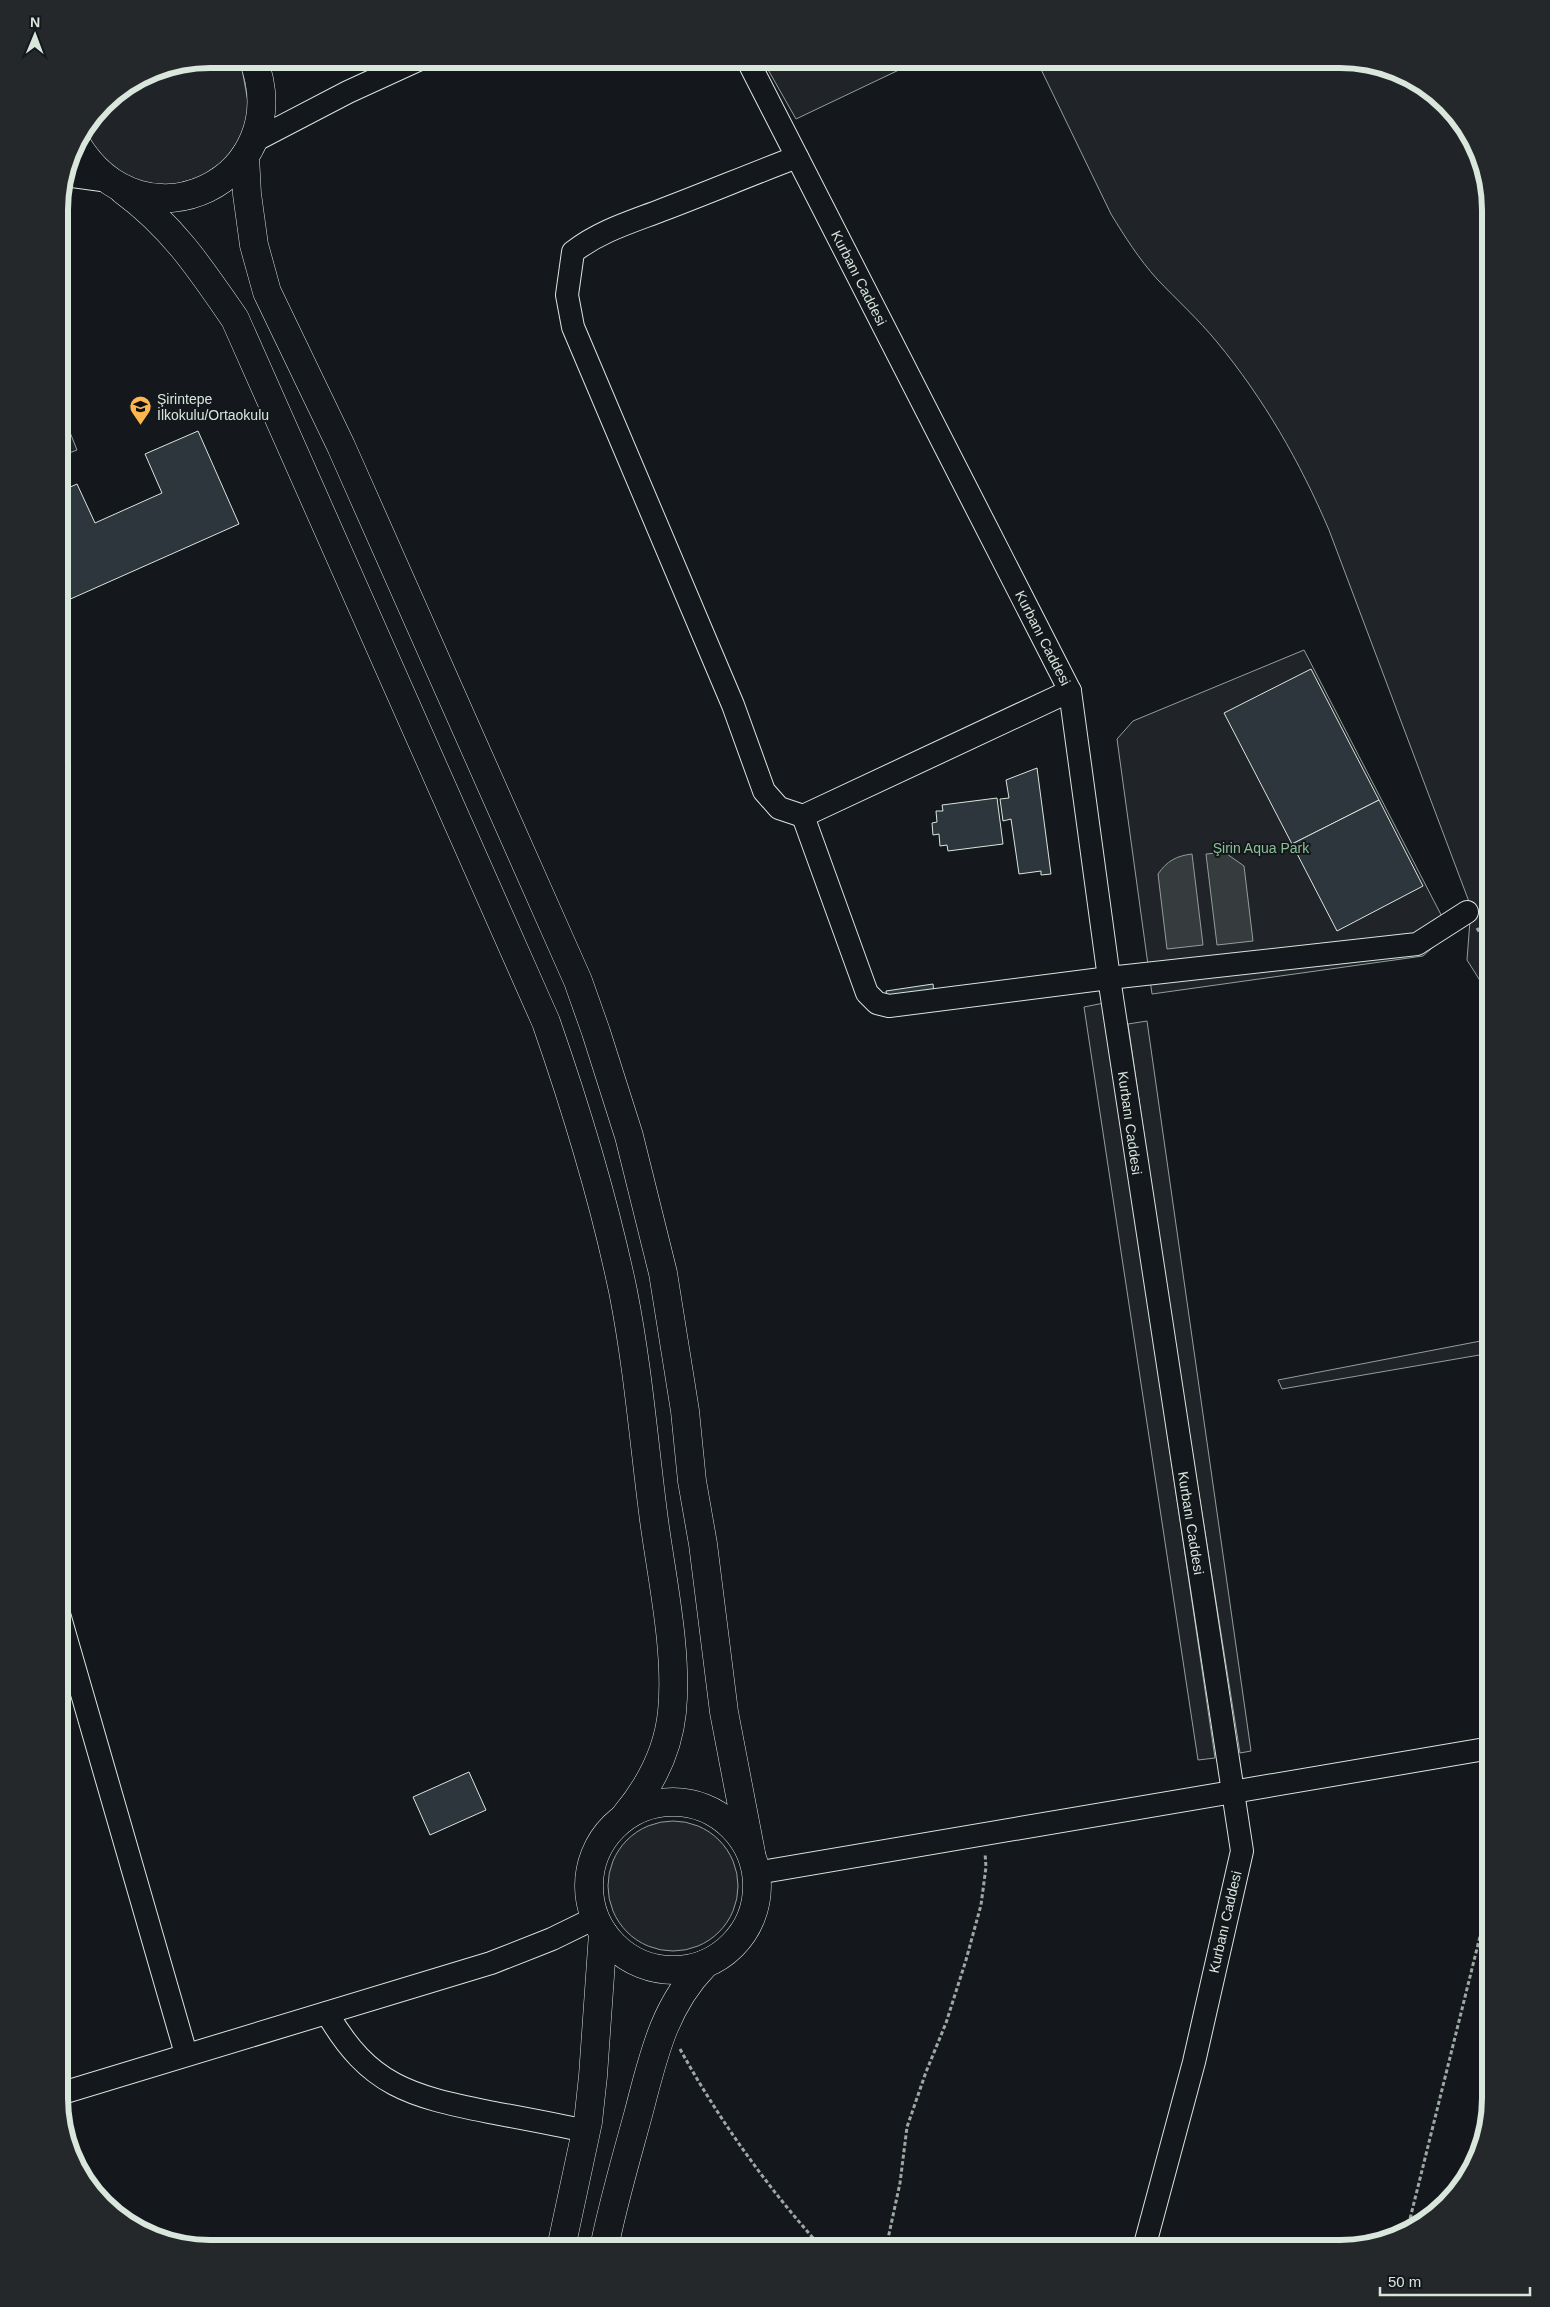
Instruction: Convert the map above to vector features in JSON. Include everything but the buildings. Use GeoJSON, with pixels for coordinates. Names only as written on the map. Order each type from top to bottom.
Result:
{"type":"FeatureCollection","features":[{"type":"Feature","properties":{"kind":"highway"},"geometry":{"type":"LineString","coordinates":[[255,67],[260,82],[262,108],[249,148],[247,186],[254,246],[267,292],[341,446],[578,980],[629,1136],[648,1204],[675,1342],[724,1712],[753,1863],[756,1902],[751,1918],[743,1932],[732,1945],[706,1964],[684,1989],[665,2022],[622,2169],[606,2239]]}},
{"type":"Feature","properties":{"kind":"highway"},"geometry":{"type":"LineString","coordinates":[[116,186],[157,198],[174,198],[190,195],[221,180],[249,148]]}},
{"type":"Feature","properties":{"kind":"highway"},"geometry":{"type":"LineString","coordinates":[[80,150],[90,164],[116,186],[141,203],[175,236],[192,255],[235,319],[546,1022],[575,1107],[608,1223],[635,1361],[672,1660],[672,1711],[666,1744],[651,1780],[625,1816],[602,1840],[594,1854],[588,1886],[590,1903],[599,1926],[613,1946],[641,1964],[673,1970],[706,1964]]}},
{"type":"Feature","properties":{"kind":"highway"},"geometry":{"type":"LineString","coordinates":[[625,1816],[656,1804],[689,1803],[719,1816],[743,1839],[753,1863]]}},
{"type":"Feature","properties":{"kind":"highway"},"geometry":{"type":"LineString","coordinates":[[563,2239],[586,2131],[594,2076],[599,1926]]}},
{"type":"Feature","properties":{"kind":"street"},"geometry":{"type":"LineString","coordinates":[[249,148],[348,92],[402,67]]}},
{"type":"Feature","properties":{"kind":"street","name":"Kurbanı Caddesi"},"geometry":{"type":"LineString","coordinates":[[751,67],[1070,691],[1108,978],[1242,1851],[1194,2062],[1146,2240]]}},
{"type":"Feature","properties":{"kind":"street"},"geometry":{"type":"LineString","coordinates":[[797,157],[616,226],[586,242],[573,252],[567,295],[572,327],[733,705],[764,791],[779,808],[803,816],[1070,691]]}},
{"type":"Feature","properties":{"kind":"street"},"geometry":{"type":"LineString","coordinates":[[71,176],[116,186]]}},
{"type":"Feature","properties":{"kind":"street"},"geometry":{"type":"LineString","coordinates":[[803,816],[867,993],[877,1003],[889,1006],[1108,978],[1417,944],[1468,912]]}},
{"type":"Feature","properties":{"kind":"street"},"geometry":{"type":"LineString","coordinates":[[67,1647],[186,2054]]}},
{"type":"Feature","properties":{"kind":"street"},"geometry":{"type":"LineString","coordinates":[[753,1863],[984,1833],[1482,1749]]}},
{"type":"Feature","properties":{"kind":"street"},"geometry":{"type":"LineString","coordinates":[[67,2091],[491,1963],[552,1939],[599,1926]]}},
{"type":"Feature","properties":{"kind":"street"},"geometry":{"type":"LineString","coordinates":[[327,2013],[342,2040],[354,2053],[379,2075],[405,2090],[438,2102],[586,2131]]}},
{"type":"Feature","properties":{"kind":"path"},"geometry":{"type":"LineString","coordinates":[[1468,912],[1482,936]]}},
{"type":"Feature","properties":{"kind":"path"},"geometry":{"type":"LineString","coordinates":[[888,2240],[900,2183],[907,2127],[926,2072],[946,2023],[981,1905],[986,1868],[984,1833]]}},
{"type":"Feature","properties":{"kind":"path"},"geometry":{"type":"LineString","coordinates":[[1409,2222],[1482,1928]]}},
{"type":"Feature","properties":{"kind":"path"},"geometry":{"type":"LineString","coordinates":[[665,2022],[699,2082],[742,2148],[815,2240]]}},
{"type":"Feature","properties":{"kind":"green space"},"geometry":{"type":"Polygon","coordinates":[[[209,67],[242,67],[249,107],[242,136],[225,160],[201,177],[172,185],[143,183],[116,171],[87,138],[91,130],[109,109],[130,91],[155,78],[181,70],[209,67]]]}},
{"type":"Feature","properties":{"kind":"green space"},"geometry":{"type":"Polygon","coordinates":[[[767,67],[904,68],[796,119],[767,67]]]}},
{"type":"Feature","properties":{"kind":"green space"},"geometry":{"type":"Polygon","coordinates":[[[1040,68],[1350,68],[1369,70],[1404,82],[1420,91],[1447,116],[1464,138],[1478,172],[1482,209],[1482,984],[1467,960],[1471,907],[1329,530],[1306,480],[1280,432],[1234,364],[1202,325],[1150,271],[1111,214],[1040,68]]]}},
{"type":"Feature","properties":{"kind":"green space"},"geometry":{"type":"Polygon","coordinates":[[[68,427],[77,450],[68,454],[68,427]]]}},
{"type":"Feature","properties":{"kind":"green space","name":"Şirin Aqua Park"},"geometry":{"type":"Polygon","coordinates":[[[1304,650],[1450,932],[1423,956],[1152,994],[1117,739],[1133,721],[1304,650]]]}},
{"type":"Feature","properties":{"kind":"green space"},"geometry":{"type":"Polygon","coordinates":[[[1104,1003],[1215,1758],[1198,1760],[1084,1007],[1104,1003]]]}},
{"type":"Feature","properties":{"kind":"green space"},"geometry":{"type":"Polygon","coordinates":[[[1147,1021],[1251,1751],[1240,1753],[1166,1286],[1128,1024],[1147,1021]]]}},
{"type":"Feature","properties":{"kind":"green space"},"geometry":{"type":"Polygon","coordinates":[[[1482,1341],[1482,1355],[1282,1389],[1278,1380],[1482,1341]]]}},
{"type":"Feature","properties":{"kind":"green space"},"geometry":{"type":"Polygon","coordinates":[[[673,1821],[686,1822],[698,1826],[719,1840],[733,1861],[737,1873],[737,1899],[733,1911],[719,1932],[698,1946],[686,1950],[673,1951],[660,1950],[648,1946],[627,1932],[613,1911],[609,1899],[608,1886],[609,1873],[613,1861],[627,1840],[648,1826],[660,1822],[673,1821]]]}},
{"type":"Feature","properties":{"kind":"shaded area"},"geometry":{"type":"Polygon","coordinates":[[[1192,854],[1203,945],[1167,949],[1158,874],[1172,860],[1192,854]]]}},
{"type":"Feature","properties":{"kind":"shaded area"},"geometry":{"type":"Polygon","coordinates":[[[1206,854],[1227,854],[1244,866],[1253,941],[1217,945],[1206,854]]]}},
{"type":"Feature","properties":{"kind":"place","name":"Şirintepe İlkokulu/Ortaokulu"},"geometry":{"type":"Point","coordinates":[141,426]}}]}
